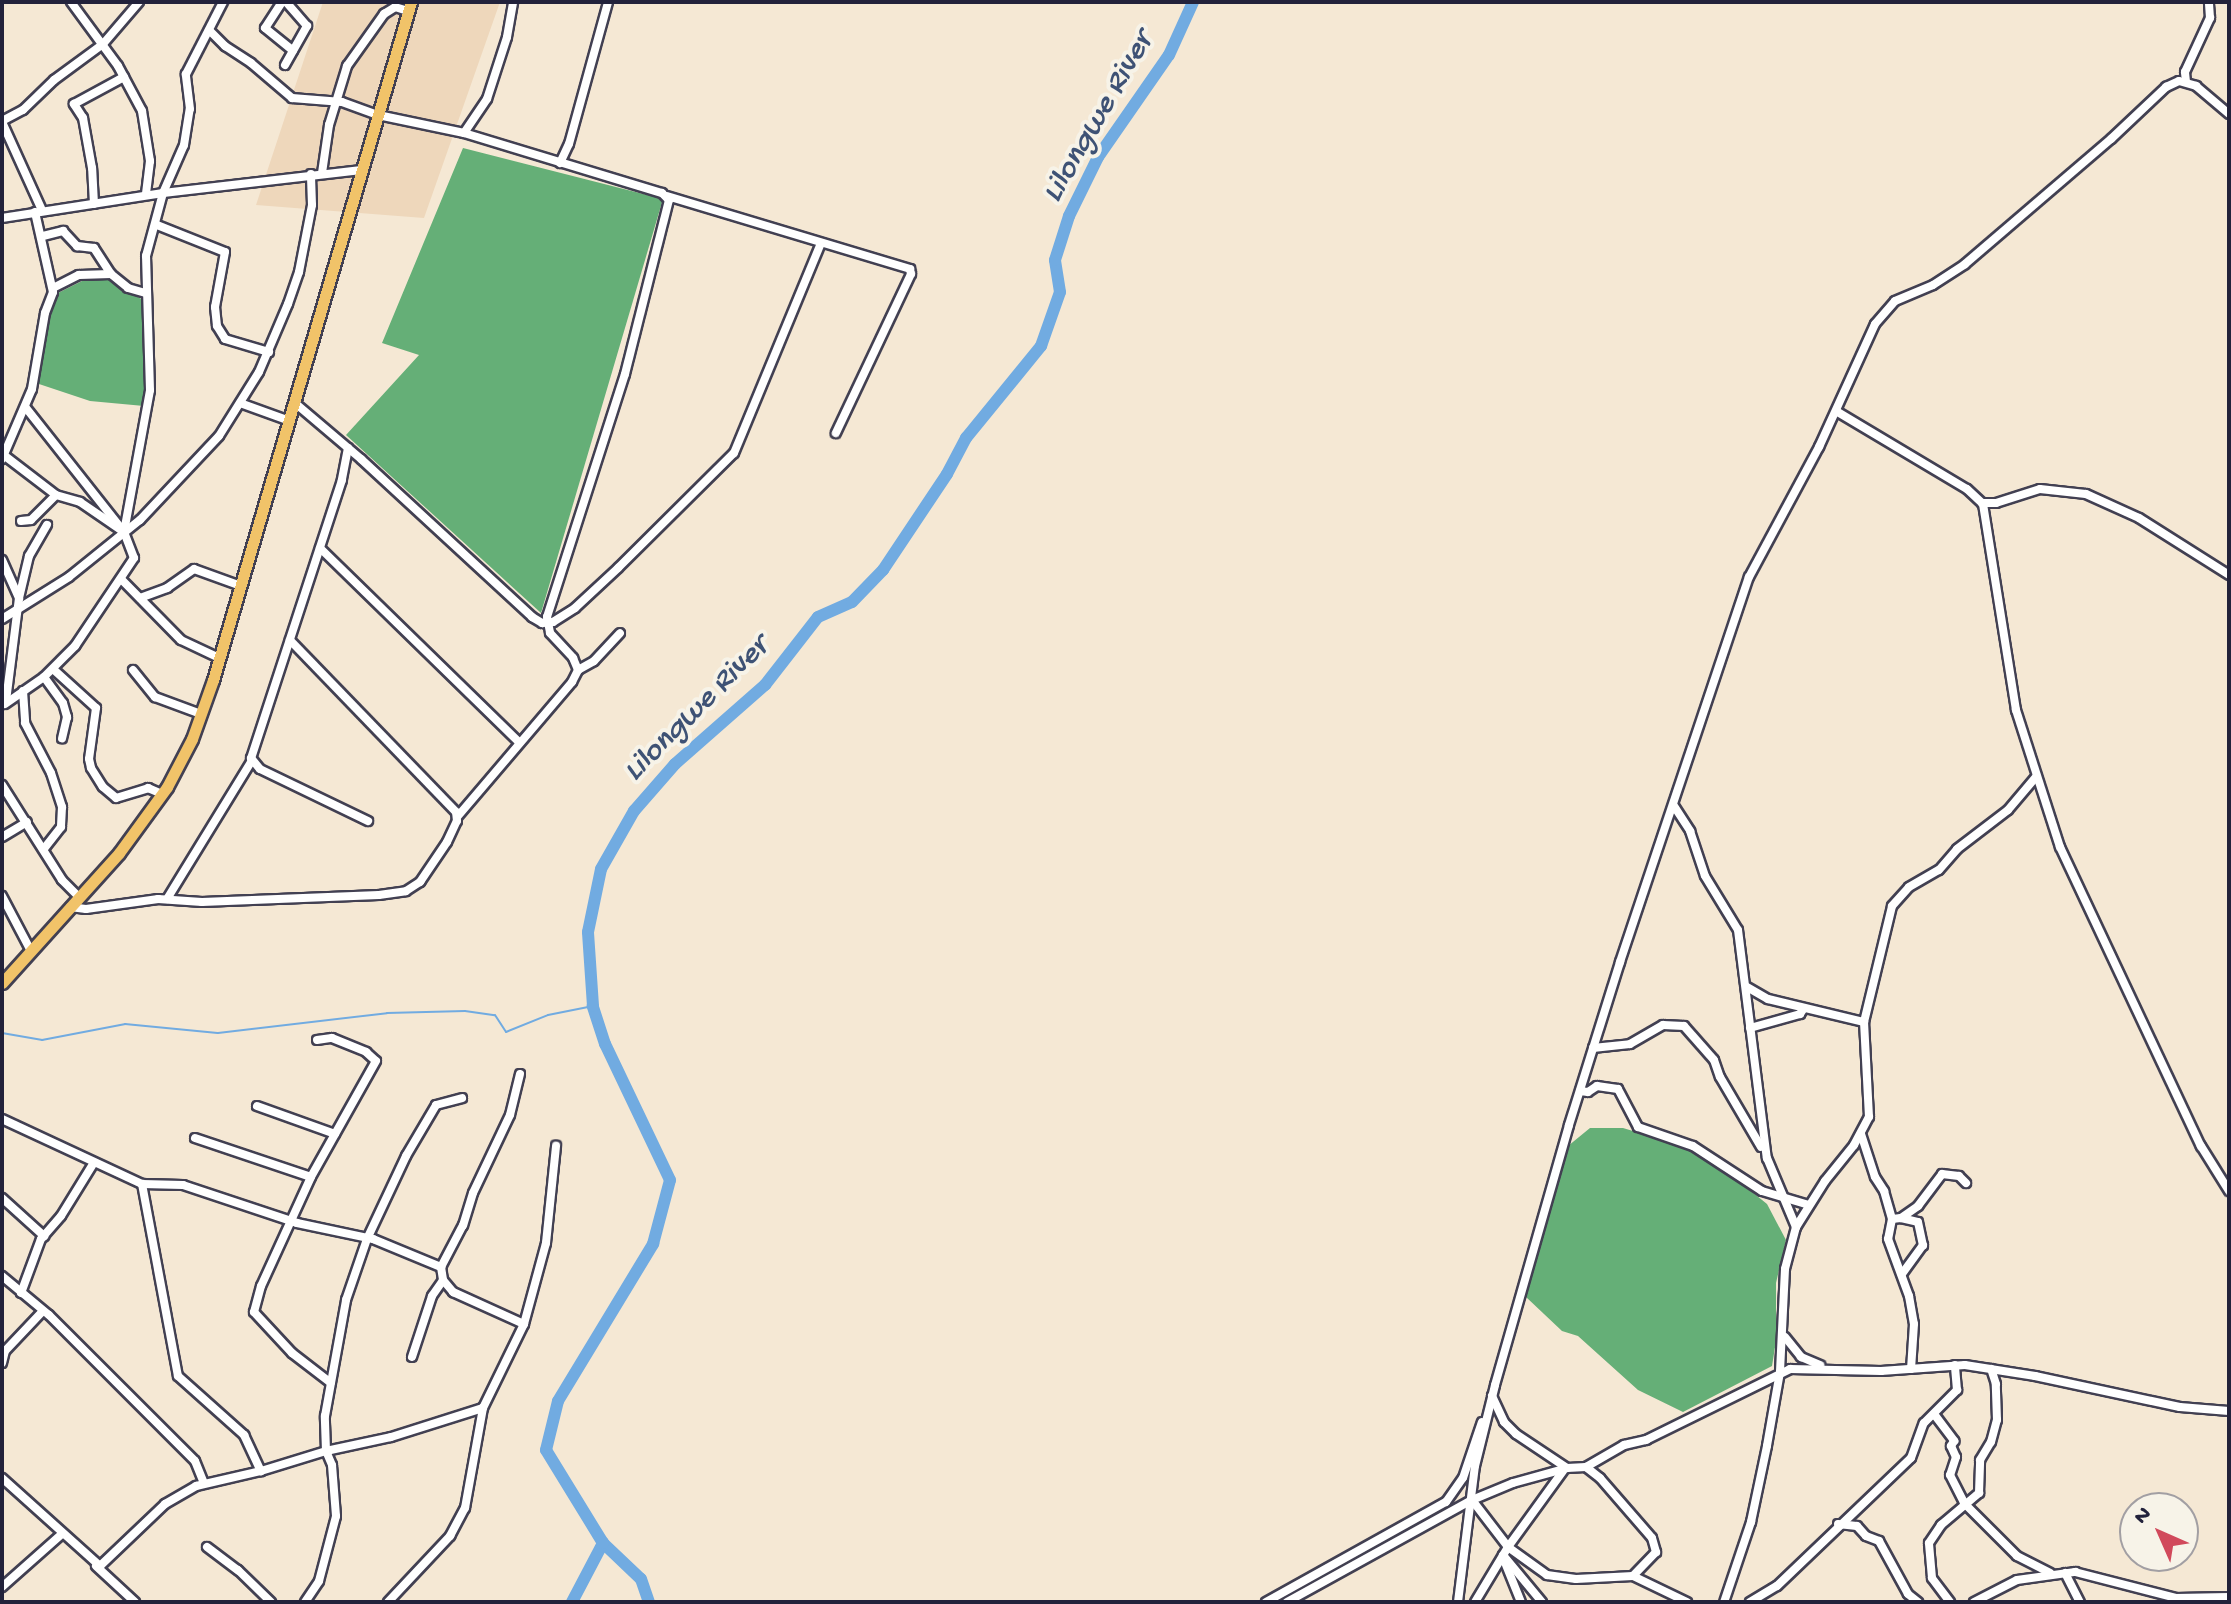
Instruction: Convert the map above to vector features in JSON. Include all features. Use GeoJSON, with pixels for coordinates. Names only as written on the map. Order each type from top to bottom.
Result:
{"type":"FeatureCollection","features":[{"type":"Feature","properties":{"kind":"main road"},"geometry":{"type":"LineString","coordinates":[[2,983],[119,853],[162,794],[183,758],[201,714],[241,586],[409,6]]}},
{"type":"Feature","properties":{"kind":"street"},"geometry":{"type":"LineString","coordinates":[[71,2],[103,44],[142,111],[148,136],[146,195]]}},
{"type":"Feature","properties":{"kind":"street"},"geometry":{"type":"LineString","coordinates":[[124,532],[80,502],[56,495],[3,458],[26,408],[53,288],[39,211],[2,122],[23,110],[54,80],[103,44],[139,2]]}},
{"type":"Feature","properties":{"kind":"street"},"geometry":{"type":"LineString","coordinates":[[124,532],[150,390],[146,256],[157,225],[163,193],[187,131],[190,109],[186,74],[223,2]]}},
{"type":"Feature","properties":{"kind":"street"},"geometry":{"type":"LineString","coordinates":[[285,65],[293,51],[307,26],[284,2],[265,28],[293,51]]}},
{"type":"Feature","properties":{"kind":"street"},"geometry":{"type":"LineString","coordinates":[[464,133],[487,99],[507,37],[513,2]]}},
{"type":"Feature","properties":{"kind":"street"},"geometry":{"type":"LineString","coordinates":[[560,163],[569,144],[608,2]]}},
{"type":"Feature","properties":{"kind":"street"},"geometry":{"type":"LineString","coordinates":[[2186,82],[2185,72],[2210,18],[2209,2]]}},
{"type":"Feature","properties":{"kind":"street"},"geometry":{"type":"LineString","coordinates":[[322,173],[325,143],[347,66],[372,27],[391,9],[409,6]]}},
{"type":"Feature","properties":{"kind":"street"},"geometry":{"type":"LineString","coordinates":[[209,30],[286,96],[336,102],[378,115],[464,133],[820,245],[905,266],[911,274],[836,433]]}},
{"type":"Feature","properties":{"kind":"street"},"geometry":{"type":"LineString","coordinates":[[94,204],[92,168],[83,118],[74,104],[124,77]]}},
{"type":"Feature","properties":{"kind":"street"},"geometry":{"type":"LineString","coordinates":[[1458,1602],[1475,1466],[1489,1407],[1593,1048],[1755,562],[1836,411],[1875,324],[1889,306],[1933,285],[1965,264],[2111,139],[2166,87],[2186,82],[2206,93],[2229,114]]}},
{"type":"Feature","properties":{"kind":"street"},"geometry":{"type":"LineString","coordinates":[[2,218],[146,195],[362,170]]}},
{"type":"Feature","properties":{"kind":"street"},"geometry":{"type":"LineString","coordinates":[[3,615],[69,577],[124,532],[212,445],[269,352],[299,272],[312,205],[311,174]]}},
{"type":"Feature","properties":{"kind":"street"},"geometry":{"type":"LineString","coordinates":[[578,670],[547,623],[573,530],[598,464],[625,374],[670,204],[666,196]]}},
{"type":"Feature","properties":{"kind":"street"},"geometry":{"type":"LineString","coordinates":[[157,225],[225,252],[215,307],[217,326],[225,339],[269,352]]}},
{"type":"Feature","properties":{"kind":"street"},"geometry":{"type":"LineString","coordinates":[[43,236],[63,231],[77,246],[94,248],[111,274],[128,288],[146,293]]}},
{"type":"Feature","properties":{"kind":"street"},"geometry":{"type":"LineString","coordinates":[[295,403],[348,448],[488,580],[537,621],[547,623],[575,608],[734,453],[820,245]]}},
{"type":"Feature","properties":{"kind":"street"},"geometry":{"type":"LineString","coordinates":[[53,288],[79,275],[111,274]]}},
{"type":"Feature","properties":{"kind":"street"},"geometry":{"type":"LineString","coordinates":[[240,403],[290,421]]}},
{"type":"Feature","properties":{"kind":"street"},"geometry":{"type":"LineString","coordinates":[[3,706],[44,677],[80,639],[134,558],[124,532],[26,408]]}},
{"type":"Feature","properties":{"kind":"street"},"geometry":{"type":"LineString","coordinates":[[1836,411],[1888,445],[1967,489],[1982,503],[2016,710],[2060,847],[2201,1146],[2229,1191]]}},
{"type":"Feature","properties":{"kind":"street"},"geometry":{"type":"LineString","coordinates":[[167,899],[251,762],[342,480],[348,448]]}},
{"type":"Feature","properties":{"kind":"street"},"geometry":{"type":"LineString","coordinates":[[1982,503],[1996,503],[2040,489],[2086,494],[2139,518],[2229,575]]}},
{"type":"Feature","properties":{"kind":"street"},"geometry":{"type":"LineString","coordinates":[[21,521],[31,520],[56,495]]}},
{"type":"Feature","properties":{"kind":"street"},"geometry":{"type":"LineString","coordinates":[[3,706],[19,598],[29,556],[47,525]]}},
{"type":"Feature","properties":{"kind":"street"},"geometry":{"type":"LineString","coordinates":[[320,548],[519,742]]}},
{"type":"Feature","properties":{"kind":"street"},"geometry":{"type":"LineString","coordinates":[[2,560],[19,598]]}},
{"type":"Feature","properties":{"kind":"street"},"geometry":{"type":"LineString","coordinates":[[140,598],[167,588],[194,569],[241,586]]}},
{"type":"Feature","properties":{"kind":"street"},"geometry":{"type":"LineString","coordinates":[[122,580],[181,640],[219,658]]}},
{"type":"Feature","properties":{"kind":"street"},"geometry":{"type":"LineString","coordinates":[[2,785],[74,902],[86,909],[167,899],[225,901],[379,895],[406,891],[428,873],[458,816],[566,689],[578,670],[594,661],[620,633]]}},
{"type":"Feature","properties":{"kind":"street"},"geometry":{"type":"LineString","coordinates":[[290,640],[448,801],[458,816]]}},
{"type":"Feature","properties":{"kind":"street"},"geometry":{"type":"LineString","coordinates":[[53,669],[96,708],[89,759],[103,787],[116,798],[148,788],[162,794]]}},
{"type":"Feature","properties":{"kind":"street"},"geometry":{"type":"LineString","coordinates":[[133,670],[155,697],[201,714]]}},
{"type":"Feature","properties":{"kind":"street"},"geometry":{"type":"LineString","coordinates":[[44,677],[63,703],[67,717],[62,738]]}},
{"type":"Feature","properties":{"kind":"street"},"geometry":{"type":"LineString","coordinates":[[23,691],[25,723],[51,773],[62,807],[61,827],[44,849]]}},
{"type":"Feature","properties":{"kind":"street"},"geometry":{"type":"LineString","coordinates":[[251,762],[368,821]]}},
{"type":"Feature","properties":{"kind":"street"},"geometry":{"type":"LineString","coordinates":[[1724,1602],[1751,1522],[1780,1372],[1785,1269],[1796,1227],[1861,1134],[1870,1108],[1864,1022],[1892,906],[1909,887],[1939,870],[1957,849],[2008,810],[2036,777]]}},
{"type":"Feature","properties":{"kind":"street"},"geometry":{"type":"LineString","coordinates":[[1674,806],[1690,831],[1705,876],[1735,920],[1747,987],[1767,1158]]}},
{"type":"Feature","properties":{"kind":"street"},"geometry":{"type":"LineString","coordinates":[[2,837],[27,822]]}},
{"type":"Feature","properties":{"kind":"street"},"geometry":{"type":"LineString","coordinates":[[2,896],[31,951]]}},
{"type":"Feature","properties":{"kind":"street"},"geometry":{"type":"LineString","coordinates":[[1747,987],[1768,999],[1864,1022]]}},
{"type":"Feature","properties":{"kind":"street"},"geometry":{"type":"LineString","coordinates":[[1750,1028],[1800,1014],[1804,1008]]}},
{"type":"Feature","properties":{"kind":"street"},"geometry":{"type":"LineString","coordinates":[[1593,1048],[1630,1044],[1663,1025],[1684,1026],[1714,1060],[1720,1077],[1767,1158],[1796,1227]]}},
{"type":"Feature","properties":{"kind":"street"},"geometry":{"type":"LineString","coordinates":[[317,1040],[332,1038],[376,1059],[290,1220],[261,1286],[254,1312],[292,1353],[331,1383]]}},
{"type":"Feature","properties":{"kind":"street"},"geometry":{"type":"LineString","coordinates":[[520,1074],[510,1115],[473,1193],[463,1225],[441,1267],[443,1280],[449,1289],[468,1301],[524,1324]]}},
{"type":"Feature","properties":{"kind":"street"},"geometry":{"type":"LineString","coordinates":[[1580,1091],[1588,1092],[1597,1086],[1618,1089],[1638,1127],[1693,1146],[1762,1191],[1809,1205]]}},
{"type":"Feature","properties":{"kind":"street"},"geometry":{"type":"LineString","coordinates":[[305,1602],[319,1581],[336,1516],[333,1475],[326,1451],[325,1416],[346,1300],[367,1239],[398,1170],[436,1105],[444,1100],[462,1098]]}},
{"type":"Feature","properties":{"kind":"street"},"geometry":{"type":"LineString","coordinates":[[257,1106],[335,1134]]}},
{"type":"Feature","properties":{"kind":"street"},"geometry":{"type":"LineString","coordinates":[[2,1119],[93,1164],[142,1184],[183,1185],[290,1220],[367,1239],[441,1267]]}},
{"type":"Feature","properties":{"kind":"street"},"geometry":{"type":"LineString","coordinates":[[1861,1134],[1896,1218]]}},
{"type":"Feature","properties":{"kind":"street"},"geometry":{"type":"LineString","coordinates":[[195,1138],[311,1177]]}},
{"type":"Feature","properties":{"kind":"street"},"geometry":{"type":"LineString","coordinates":[[388,1602],[461,1520],[469,1494],[483,1408],[524,1324],[549,1233],[556,1146]]}},
{"type":"Feature","properties":{"kind":"street"},"geometry":{"type":"LineString","coordinates":[[21,1293],[44,1236],[61,1216],[93,1164]]}},
{"type":"Feature","properties":{"kind":"street"},"geometry":{"type":"LineString","coordinates":[[1911,1369],[1914,1324],[1902,1274],[1888,1239],[1896,1218],[1918,1206],[1942,1174],[1959,1176],[1966,1183]]}},
{"type":"Feature","properties":{"kind":"street"},"geometry":{"type":"LineString","coordinates":[[142,1184],[178,1376],[244,1435],[261,1471]]}},
{"type":"Feature","properties":{"kind":"street"},"geometry":{"type":"LineString","coordinates":[[2,1198],[44,1236]]}},
{"type":"Feature","properties":{"kind":"street"},"geometry":{"type":"LineString","coordinates":[[1896,1218],[1918,1222],[1923,1245],[1902,1274]]}},
{"type":"Feature","properties":{"kind":"street"},"geometry":{"type":"LineString","coordinates":[[2,1276],[43,1311],[195,1461],[204,1483]]}},
{"type":"Feature","properties":{"kind":"street"},"geometry":{"type":"LineString","coordinates":[[412,1357],[432,1296],[443,1280]]}},
{"type":"Feature","properties":{"kind":"street"},"geometry":{"type":"LineString","coordinates":[[2,1363],[5,1351],[43,1311]]}},
{"type":"Feature","properties":{"kind":"street"},"geometry":{"type":"LineString","coordinates":[[1783,1333],[1787,1343],[1801,1357],[1826,1367]]}},
{"type":"Feature","properties":{"kind":"street"},"geometry":{"type":"LineString","coordinates":[[1750,1602],[1777,1586],[1838,1524],[1911,1458],[1924,1423],[1959,1386],[1955,1365]]}},
{"type":"Feature","properties":{"kind":"street"},"geometry":{"type":"LineString","coordinates":[[1287,1602],[1472,1500],[1567,1468],[1586,1467],[1624,1445],[1646,1440],[1780,1372],[1826,1367],[1911,1369],[1955,1365],[1991,1369],[2180,1407],[2229,1411]]}},
{"type":"Feature","properties":{"kind":"street"},"geometry":{"type":"LineString","coordinates":[[1950,1602],[1932,1578],[1929,1543],[1964,1503],[1979,1493],[1980,1460],[1991,1442],[1997,1420],[1996,1384],[1991,1369]]}},
{"type":"Feature","properties":{"kind":"street"},"geometry":{"type":"LineString","coordinates":[[1492,1396],[1504,1422],[1516,1434],[1567,1468]]}},
{"type":"Feature","properties":{"kind":"street"},"geometry":{"type":"LineString","coordinates":[[1266,1602],[1446,1502],[1463,1478],[1476,1434],[1489,1407]]}},
{"type":"Feature","properties":{"kind":"street"},"geometry":{"type":"LineString","coordinates":[[96,1565],[104,1565],[165,1504],[204,1483],[391,1437],[483,1408]]}},
{"type":"Feature","properties":{"kind":"street"},"geometry":{"type":"LineString","coordinates":[[1934,1414],[1954,1441],[1951,1446],[1956,1457],[1950,1475],[1964,1503],[2017,1556],[2051,1573]]}},
{"type":"Feature","properties":{"kind":"street"},"geometry":{"type":"LineString","coordinates":[[1586,1467],[1600,1478],[1652,1538],[1656,1552],[1633,1576]]}},
{"type":"Feature","properties":{"kind":"street"},"geometry":{"type":"LineString","coordinates":[[1475,1602],[1505,1551],[1555,1479],[1567,1468]]}},
{"type":"Feature","properties":{"kind":"street"},"geometry":{"type":"LineString","coordinates":[[2,1478],[135,1602]]}},
{"type":"Feature","properties":{"kind":"street"},"geometry":{"type":"LineString","coordinates":[[1472,1500],[1542,1602]]}},
{"type":"Feature","properties":{"kind":"street"},"geometry":{"type":"LineString","coordinates":[[1838,1524],[1857,1526],[1866,1536],[1879,1541],[1908,1594],[1918,1602]]}},
{"type":"Feature","properties":{"kind":"street"},"geometry":{"type":"LineString","coordinates":[[2,1587],[63,1533]]}},
{"type":"Feature","properties":{"kind":"street"},"geometry":{"type":"LineString","coordinates":[[207,1547],[238,1570],[271,1602]]}},
{"type":"Feature","properties":{"kind":"street"},"geometry":{"type":"LineString","coordinates":[[1505,1551],[1547,1575],[1576,1579],[1633,1576],[1687,1602]]}},
{"type":"Feature","properties":{"kind":"street"},"geometry":{"type":"LineString","coordinates":[[1505,1551],[1521,1602]]}},
{"type":"Feature","properties":{"kind":"street"},"geometry":{"type":"LineString","coordinates":[[1974,1602],[2017,1580],[2051,1573],[2099,1575],[2176,1598],[2229,1597]]}},
{"type":"Feature","properties":{"kind":"street"},"geometry":{"type":"LineString","coordinates":[[2065,1573],[2080,1602]]}},
{"type":"Feature","properties":{"kind":"shaded area"},"geometry":{"type":"Polygon","coordinates":[[[323,2],[500,2],[424,218],[256,205],[323,2]]]}},
{"type":"Feature","properties":{"kind":"green space"},"geometry":{"type":"Polygon","coordinates":[[[463,148],[663,199],[541,613],[346,435],[419,355],[382,343],[463,148]]]}},
{"type":"Feature","properties":{"kind":"green space"},"geometry":{"type":"Polygon","coordinates":[[[110,278],[144,301],[144,406],[90,401],[36,383],[54,295],[82,281],[110,278]]]}},
{"type":"Feature","properties":{"kind":"green space"},"geometry":{"type":"Polygon","coordinates":[[[1590,1128],[1623,1128],[1692,1149],[1715,1162],[1767,1204],[1786,1240],[1776,1283],[1776,1341],[1772,1366],[1683,1412],[1638,1390],[1578,1336],[1562,1331],[1526,1297],[1568,1146],[1590,1128]]]}},
{"type":"Feature","properties":{"kind":"waterway","name":"Lilongwe River"},"geometry":{"type":"LineString","coordinates":[[572,1602],[603,1543],[546,1450],[558,1401],[653,1244],[670,1180],[605,1044],[593,1006],[588,932],[601,869],[634,811],[675,764],[765,685],[818,617],[852,602],[883,570],[947,474],[966,438],[1041,346],[1060,292],[1055,260],[1069,216],[1098,157],[1169,55],[1193,2]]}},
{"type":"Feature","properties":{"kind":"waterway"},"geometry":{"type":"LineString","coordinates":[[2,1033],[42,1040],[125,1024],[218,1033],[387,1013],[465,1011],[495,1015],[506,1032],[548,1015],[593,1006]]}},
{"type":"Feature","properties":{"kind":"waterway"},"geometry":{"type":"LineString","coordinates":[[603,1543],[641,1579],[649,1602]]}}]}
